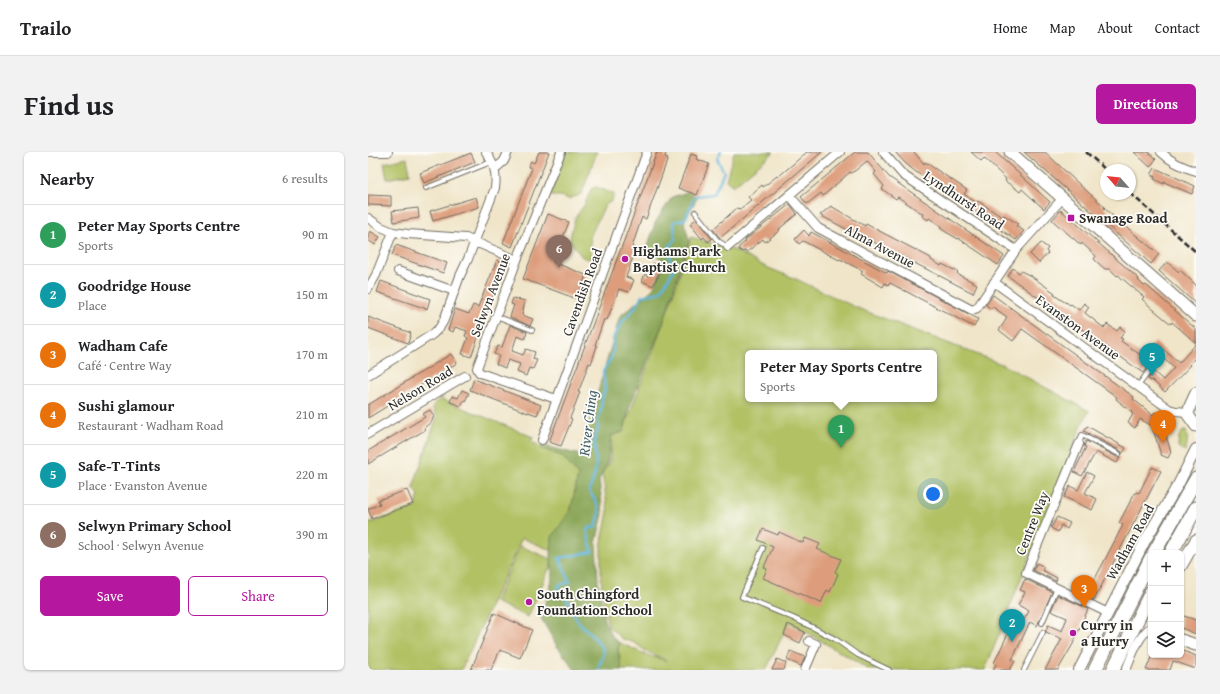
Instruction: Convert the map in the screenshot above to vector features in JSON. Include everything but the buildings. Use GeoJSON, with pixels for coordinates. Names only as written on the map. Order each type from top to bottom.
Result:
{"type":"FeatureCollection","features":[{"type":"Feature","properties":{"kind":"highway"},"geometry":{"type":"LineString","coordinates":[[1156,550],[1196,479]]}},
{"type":"Feature","properties":{"kind":"highway"},"geometry":{"type":"LineString","coordinates":[[1173,550],[1196,508]]}},
{"type":"Feature","properties":{"kind":"highway"},"geometry":{"type":"LineString","coordinates":[[1095,670],[1148,564]]}},
{"type":"Feature","properties":{"kind":"highway"},"geometry":{"type":"LineString","coordinates":[[1113,670],[1148,598]]}},
{"type":"Feature","properties":{"kind":"main road"},"geometry":{"type":"LineString","coordinates":[[1010,152],[1196,316]]}},
{"type":"Feature","properties":{"kind":"main road"},"geometry":{"type":"LineString","coordinates":[[1196,393],[1188,412],[1190,418],[1196,426]]}},
{"type":"Feature","properties":{"kind":"main road"},"geometry":{"type":"LineString","coordinates":[[1184,561],[1196,540]]}},
{"type":"Feature","properties":{"kind":"main road"},"geometry":{"type":"LineString","coordinates":[[1184,641],[1196,645]]}},
{"type":"Feature","properties":{"kind":"street"},"geometry":{"type":"LineString","coordinates":[[368,152],[388,152]]}},
{"type":"Feature","properties":{"kind":"street"},"geometry":{"type":"LineString","coordinates":[[368,375],[433,334],[444,320],[495,188],[496,177],[493,165],[486,152]]}},
{"type":"Feature","properties":{"kind":"street"},"geometry":{"type":"LineString","coordinates":[[493,165],[504,161],[508,152]]}},
{"type":"Feature","properties":{"kind":"street","name":"Selwyn Avenue"},"geometry":{"type":"LineString","coordinates":[[556,399],[479,372],[477,364],[560,152]]}},
{"type":"Feature","properties":{"kind":"street","name":"Cavendish Road"},"geometry":{"type":"LineString","coordinates":[[542,440],[647,152]]}},
{"type":"Feature","properties":{"kind":"street"},"geometry":{"type":"LineString","coordinates":[[728,246],[840,152]]}},
{"type":"Feature","properties":{"kind":"street","name":"Lyndhurst Road"},"geometry":{"type":"LineString","coordinates":[[884,152],[903,175],[1016,250]]}},
{"type":"Feature","properties":{"kind":"street"},"geometry":{"type":"LineString","coordinates":[[1161,152],[1184,168],[1196,171]]}},
{"type":"Feature","properties":{"kind":"street","name":"Alma Avenue"},"geometry":{"type":"LineString","coordinates":[[789,194],[818,228],[972,310],[977,308],[994,282]]}},
{"type":"Feature","properties":{"kind":"street"},"geometry":{"type":"LineString","coordinates":[[994,282],[1016,250],[1062,199]]}},
{"type":"Feature","properties":{"kind":"street"},"geometry":{"type":"LineString","coordinates":[[368,218],[381,227],[393,232],[455,236],[474,240],[517,260]]}},
{"type":"Feature","properties":{"kind":"street"},"geometry":{"type":"LineString","coordinates":[[368,289],[376,275],[393,232]]}},
{"type":"Feature","properties":{"kind":"street"},"geometry":{"type":"LineString","coordinates":[[398,271],[454,291]]}},
{"type":"Feature","properties":{"kind":"street","name":"Evanston Avenue"},"geometry":{"type":"LineString","coordinates":[[994,282],[1169,409],[1188,412]]}},
{"type":"Feature","properties":{"kind":"street","name":"Nelson Road"},"geometry":{"type":"LineString","coordinates":[[368,434],[465,376]]}},
{"type":"Feature","properties":{"kind":"street","name":"Centre Way"},"geometry":{"type":"LineString","coordinates":[[1079,444],[1026,573],[1108,613]]}},
{"type":"Feature","properties":{"kind":"street","name":"Wadham Road"},"geometry":{"type":"LineString","coordinates":[[1079,670],[1145,541],[1186,470],[1196,448]]}},
{"type":"Feature","properties":{"kind":"street"},"geometry":{"type":"LineString","coordinates":[[1126,670],[1142,636],[1148,630]]}},
{"type":"Feature","properties":{"kind":"street"},"geometry":{"type":"LineString","coordinates":[[805,670],[816,644],[809,641]]}},
{"type":"Feature","properties":{"kind":"lane"},"geometry":{"type":"LineString","coordinates":[[426,188],[493,165]]}},
{"type":"Feature","properties":{"kind":"lane"},"geometry":{"type":"LineString","coordinates":[[695,212],[718,240],[728,246]]}},
{"type":"Feature","properties":{"kind":"lane"},"geometry":{"type":"LineString","coordinates":[[496,316],[532,330]]}},
{"type":"Feature","properties":{"kind":"lane"},"geometry":{"type":"LineString","coordinates":[[1138,386],[1161,355]]}},
{"type":"Feature","properties":{"kind":"lane"},"geometry":{"type":"LineString","coordinates":[[1079,444],[1082,435],[1119,454]]}},
{"type":"Feature","properties":{"kind":"lane"},"geometry":{"type":"LineString","coordinates":[[763,548],[742,597],[814,628],[835,639],[858,655],[889,670]]}},
{"type":"Feature","properties":{"kind":"lane"},"geometry":{"type":"LineString","coordinates":[[1042,623],[1057,588]]}},
{"type":"Feature","properties":{"kind":"lane"},"geometry":{"type":"LineString","coordinates":[[1024,670],[1043,632]]}},
{"type":"Feature","properties":{"kind":"green space"},"geometry":{"type":"Polygon","coordinates":[[[566,152],[597,152],[582,193],[569,199],[560,196],[550,196],[566,152]]]}},
{"type":"Feature","properties":{"kind":"green space"},"geometry":{"type":"Polygon","coordinates":[[[734,152],[774,152],[733,186],[726,180],[734,152]]]}},
{"type":"Feature","properties":{"kind":"green space"},"geometry":{"type":"Polygon","coordinates":[[[407,158],[410,174],[387,179],[384,163],[407,158]]]}},
{"type":"Feature","properties":{"kind":"green space"},"geometry":{"type":"Polygon","coordinates":[[[596,187],[614,194],[612,201],[605,205],[590,237],[592,257],[588,259],[582,257],[570,241],[575,218],[585,204],[591,189],[596,187]]]}},
{"type":"Feature","properties":{"kind":"green space"},"geometry":{"type":"Polygon","coordinates":[[[690,191],[697,198],[684,222],[689,240],[664,320],[629,408],[624,431],[611,436],[608,461],[599,480],[603,514],[596,543],[598,582],[605,623],[614,639],[620,643],[618,649],[622,670],[575,670],[557,646],[541,618],[552,580],[552,537],[571,509],[578,475],[562,456],[542,449],[542,445],[587,456],[585,436],[620,316],[653,289],[665,262],[647,249],[655,223],[672,197],[690,191]]]}},
{"type":"Feature","properties":{"kind":"green space"},"geometry":{"type":"Polygon","coordinates":[[[691,237],[734,250],[766,267],[796,279],[855,307],[1004,365],[1089,411],[1082,424],[985,670],[870,670],[789,622],[766,670],[622,670],[618,649],[620,643],[647,655],[667,661],[644,650],[635,643],[622,639],[608,626],[601,578],[601,547],[608,511],[602,473],[610,462],[612,434],[622,433],[654,349],[691,237]]]}},
{"type":"Feature","properties":{"kind":"green space"},"geometry":{"type":"Polygon","coordinates":[[[441,399],[533,437],[531,442],[561,454],[580,476],[558,553],[522,538],[461,670],[368,670],[368,524],[415,507],[419,495],[413,487],[437,417],[433,409],[434,404],[441,399]]]}},
{"type":"Feature","properties":{"kind":"green space"},"geometry":{"type":"Polygon","coordinates":[[[1183,431],[1186,431],[1187,439],[1185,451],[1178,447],[1179,436],[1183,431]]]}},
{"type":"Feature","properties":{"kind":"green space"},"geometry":{"type":"Polygon","coordinates":[[[520,546],[553,560],[528,617],[495,602],[520,546]]]}},
{"type":"Feature","properties":{"kind":"waterway","name":"River Ching"},"geometry":{"type":"LineString","coordinates":[[599,670],[604,655],[602,647],[578,621],[568,601],[558,590],[559,585],[570,582],[559,558],[592,552],[587,530],[590,527],[595,528],[599,517],[599,508],[589,491],[595,474],[596,462],[594,442],[598,429],[598,420],[605,389],[603,372],[612,356],[614,336],[623,321],[634,309],[642,296],[660,292],[673,271],[668,249],[675,239],[674,222],[685,219],[695,196],[714,194],[724,172],[717,159],[721,152]]}},
{"type":"Feature","properties":{"kind":"railway"},"geometry":{"type":"LineString","coordinates":[[1086,152],[1100,165]]}},
{"type":"Feature","properties":{"kind":"railway"},"geometry":{"type":"LineString","coordinates":[[1136,198],[1196,252]]}},
{"type":"Feature","properties":{"kind":"place","name":"Swanage Road"},"geometry":{"type":"Point","coordinates":[1071,218]}},
{"type":"Feature","properties":{"kind":"place","name":"Highams Park Baptist Church"},"geometry":{"type":"Point","coordinates":[625,259]}},
{"type":"Feature","properties":{"kind":"place","name":"Selwyn Primary School"},"geometry":{"type":"Point","coordinates":[559,268]}},
{"type":"Feature","properties":{"kind":"place","name":"Safe-T-Tints"},"geometry":{"type":"Point","coordinates":[1152,376]}},
{"type":"Feature","properties":{"kind":"place","name":"Sushi glamour"},"geometry":{"type":"Point","coordinates":[1163,443]}},
{"type":"Feature","properties":{"kind":"place","name":"Peter May Sports Centre"},"geometry":{"type":"Point","coordinates":[841,448]}},
{"type":"Feature","properties":{"kind":"place","name":"South Chingford Foundation School"},"geometry":{"type":"Point","coordinates":[529,602]}},
{"type":"Feature","properties":{"kind":"place","name":"Wadham Cafe"},"geometry":{"type":"Point","coordinates":[1084,608]}},
{"type":"Feature","properties":{"kind":"place","name":"Curry in a Hurry"},"geometry":{"type":"Point","coordinates":[1073,633]}},
{"type":"Feature","properties":{"kind":"place","name":"Goodridge House"},"geometry":{"type":"Point","coordinates":[1012,642]}}]}
